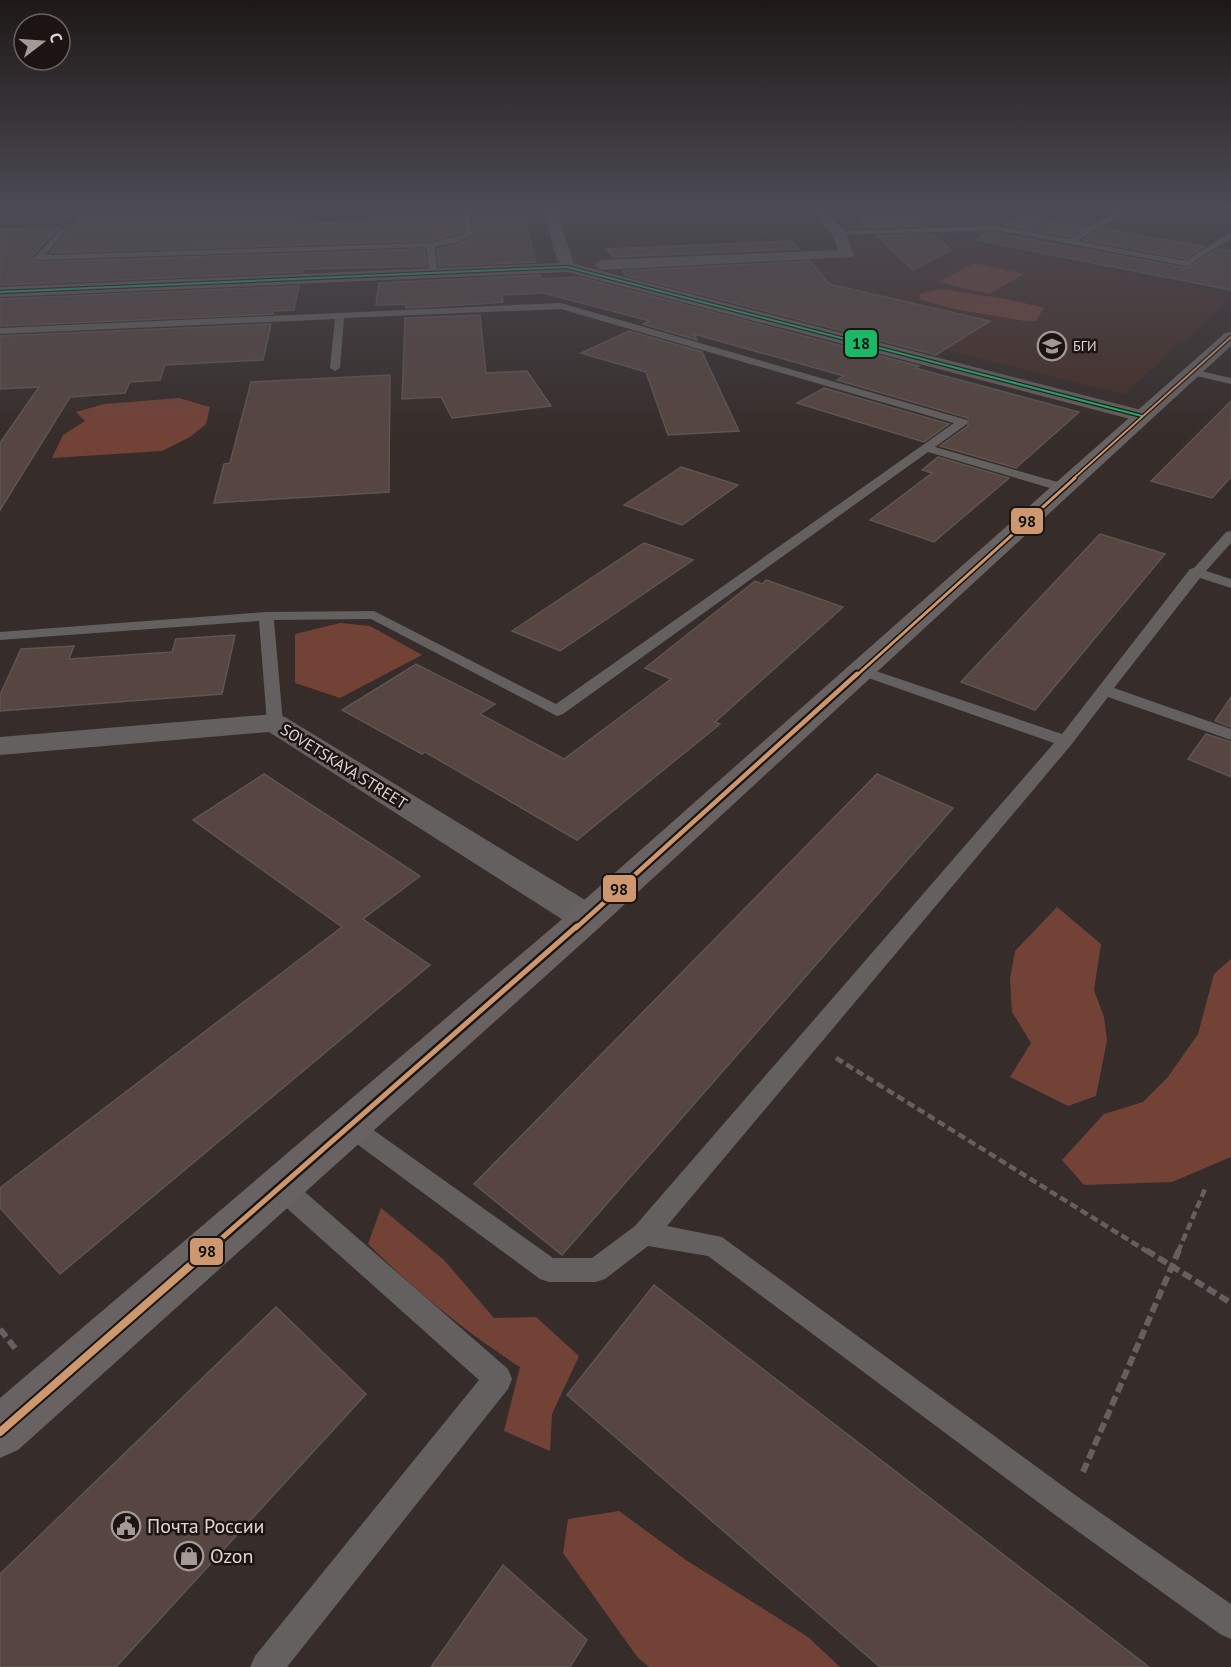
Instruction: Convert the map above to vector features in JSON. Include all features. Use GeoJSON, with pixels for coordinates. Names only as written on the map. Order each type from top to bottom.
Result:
{"type":"FeatureCollection","features":[{"type":"Feature","properties":{"kind":"street"},"geometry":{"type":"LineString","coordinates":[[0,292],[165,285]]}},
{"type":"Feature","properties":{"kind":"street"},"geometry":{"type":"LineString","coordinates":[[636,285],[1142,416]]}},
{"type":"Feature","properties":{"kind":"street"},"geometry":{"type":"LineString","coordinates":[[0,1432],[587,918],[1231,337]]}},
{"type":"Feature","properties":{"kind":"street","name":"SOVETSKAYA STREET"},"geometry":{"type":"LineString","coordinates":[[0,746],[275,723],[587,918]]}},
{"type":"Feature","properties":{"kind":"lane"},"geometry":{"type":"LineString","coordinates":[[0,331],[561,306],[963,422],[556,711],[374,615],[266,616],[0,636]]}},
{"type":"Feature","properties":{"kind":"lane"},"geometry":{"type":"LineString","coordinates":[[335,368],[340,315]]}},
{"type":"Feature","properties":{"kind":"lane"},"geometry":{"type":"LineString","coordinates":[[1192,372],[1231,381]]}},
{"type":"Feature","properties":{"kind":"lane"},"geometry":{"type":"LineString","coordinates":[[926,448],[1064,488]]}},
{"type":"Feature","properties":{"kind":"lane"},"geometry":{"type":"LineString","coordinates":[[350,1126],[549,1270],[596,1270],[644,1234],[1107,691],[1195,572],[1231,535]]}},
{"type":"Feature","properties":{"kind":"lane"},"geometry":{"type":"LineString","coordinates":[[1195,572],[1231,584]]}},
{"type":"Feature","properties":{"kind":"lane"},"geometry":{"type":"LineString","coordinates":[[266,616],[275,723]]}},
{"type":"Feature","properties":{"kind":"lane"},"geometry":{"type":"LineString","coordinates":[[862,671],[1065,741]]}},
{"type":"Feature","properties":{"kind":"lane"},"geometry":{"type":"LineString","coordinates":[[1107,691],[1231,735]]}},
{"type":"Feature","properties":{"kind":"lane"},"geometry":{"type":"LineString","coordinates":[[266,1667],[498,1379],[281,1187]]}},
{"type":"Feature","properties":{"kind":"lane"},"geometry":{"type":"LineString","coordinates":[[644,1234],[713,1245],[1068,1507],[1231,1623]]}},
{"type":"Feature","properties":{"kind":"path"},"geometry":{"type":"LineString","coordinates":[[809,1041],[1231,1303]]}},
{"type":"Feature","properties":{"kind":"path"},"geometry":{"type":"LineString","coordinates":[[1068,1507],[1205,1189]]}},
{"type":"Feature","properties":{"kind":"shaded area","name":"БГИ"},"geometry":{"type":"Polygon","coordinates":[[[678,285],[1180,285],[1231,295],[1231,298],[1124,394],[678,285]]]}},
{"type":"Feature","properties":{"kind":"shaded area"},"geometry":{"type":"Polygon","coordinates":[[[950,285],[1005,285],[989,294],[950,285]]]}},
{"type":"Feature","properties":{"kind":"shaded area"},"geometry":{"type":"Polygon","coordinates":[[[940,289],[1006,299],[1044,308],[1036,321],[1025,321],[954,309],[919,299],[920,294],[940,289]]]}},
{"type":"Feature","properties":{"kind":"shaded area"},"geometry":{"type":"Polygon","coordinates":[[[179,398],[210,407],[206,424],[190,437],[162,451],[52,458],[63,435],[85,421],[76,412],[104,404],[179,398]]]}},
{"type":"Feature","properties":{"kind":"shaded area"},"geometry":{"type":"Polygon","coordinates":[[[340,623],[370,626],[422,655],[340,698],[295,683],[295,634],[340,623]]]}},
{"type":"Feature","properties":{"kind":"shaded area"},"geometry":{"type":"Polygon","coordinates":[[[1057,907],[1101,944],[1094,990],[1104,1017],[1107,1040],[1096,1096],[1068,1106],[1010,1077],[1031,1043],[1012,1012],[1010,979],[1015,951],[1057,907]]]}},
{"type":"Feature","properties":{"kind":"shaded area"},"geometry":{"type":"Polygon","coordinates":[[[1231,959],[1231,1157],[1172,1182],[1084,1185],[1062,1160],[1104,1114],[1143,1102],[1168,1077],[1198,1034],[1214,974],[1231,959]]]}},
{"type":"Feature","properties":{"kind":"shaded area"},"geometry":{"type":"Polygon","coordinates":[[[381,1208],[444,1260],[494,1318],[536,1317],[579,1356],[552,1414],[550,1451],[504,1431],[520,1367],[441,1309],[368,1244],[381,1208]]]}},
{"type":"Feature","properties":{"kind":"shaded area"},"geometry":{"type":"Polygon","coordinates":[[[619,1511],[686,1560],[808,1637],[840,1667],[649,1667],[638,1658],[563,1553],[568,1519],[619,1511]]]}},
{"type":"Feature","properties":{"kind":"building"},"geometry":{"type":"Polygon","coordinates":[[[379,285],[609,285],[919,366],[915,368],[1079,412],[1016,468],[940,446],[968,426],[968,418],[837,380],[844,376],[694,334],[697,340],[643,324],[650,321],[543,293],[502,295],[503,302],[479,304],[406,308],[406,304],[376,305],[379,285]]]}},
{"type":"Feature","properties":{"kind":"building"},"geometry":{"type":"Polygon","coordinates":[[[663,285],[832,285],[990,321],[936,355],[663,285]]]}},
{"type":"Feature","properties":{"kind":"building"},"geometry":{"type":"Polygon","coordinates":[[[1204,285],[1231,285],[1231,290],[1204,285]]]}},
{"type":"Feature","properties":{"kind":"building"},"geometry":{"type":"Polygon","coordinates":[[[299,286],[294,310],[273,311],[273,314],[0,326],[0,299],[299,286]]]}},
{"type":"Feature","properties":{"kind":"building"},"geometry":{"type":"Polygon","coordinates":[[[480,315],[486,373],[527,371],[551,406],[452,418],[441,397],[402,399],[405,318],[480,315]]]}},
{"type":"Feature","properties":{"kind":"building"},"geometry":{"type":"Polygon","coordinates":[[[271,324],[263,360],[165,365],[160,380],[130,382],[125,393],[70,397],[0,510],[0,443],[39,387],[0,389],[0,336],[271,324]]]}},
{"type":"Feature","properties":{"kind":"building"},"geometry":{"type":"Polygon","coordinates":[[[629,331],[702,352],[739,431],[668,435],[646,372],[581,353],[629,331]]]}},
{"type":"Feature","properties":{"kind":"building"},"geometry":{"type":"Polygon","coordinates":[[[390,375],[389,492],[214,503],[224,464],[230,463],[251,382],[390,375]]]}},
{"type":"Feature","properties":{"kind":"building"},"geometry":{"type":"Polygon","coordinates":[[[824,388],[949,424],[924,442],[797,403],[824,388]]]}},
{"type":"Feature","properties":{"kind":"building"},"geometry":{"type":"Polygon","coordinates":[[[1231,401],[1231,477],[1212,498],[1151,481],[1231,401]]]}},
{"type":"Feature","properties":{"kind":"building"},"geometry":{"type":"Polygon","coordinates":[[[938,457],[1009,478],[934,542],[870,520],[932,473],[922,470],[938,457]]]}},
{"type":"Feature","properties":{"kind":"building"},"geometry":{"type":"Polygon","coordinates":[[[681,467],[738,485],[682,525],[624,505],[681,467]]]}},
{"type":"Feature","properties":{"kind":"building"},"geometry":{"type":"Polygon","coordinates":[[[1100,534],[1165,554],[1035,710],[961,682],[1100,534]]]}},
{"type":"Feature","properties":{"kind":"building"},"geometry":{"type":"Polygon","coordinates":[[[644,543],[693,560],[560,651],[512,631],[644,543]]]}},
{"type":"Feature","properties":{"kind":"building"},"geometry":{"type":"Polygon","coordinates":[[[766,580],[843,607],[715,722],[720,724],[577,840],[425,752],[422,754],[342,710],[416,664],[495,704],[480,714],[564,759],[671,679],[645,668],[755,581],[762,584],[766,580]]]}},
{"type":"Feature","properties":{"kind":"building"},"geometry":{"type":"Polygon","coordinates":[[[235,635],[222,694],[0,711],[0,695],[21,649],[74,646],[69,659],[172,652],[176,639],[235,635]]]}},
{"type":"Feature","properties":{"kind":"building"},"geometry":{"type":"Polygon","coordinates":[[[1231,697],[1231,727],[1215,721],[1231,697]]]}},
{"type":"Feature","properties":{"kind":"building"},"geometry":{"type":"Polygon","coordinates":[[[1206,734],[1231,742],[1231,777],[1188,759],[1206,734]]]}},
{"type":"Feature","properties":{"kind":"building"},"geometry":{"type":"Polygon","coordinates":[[[264,774],[420,876],[363,919],[430,965],[60,1274],[0,1208],[0,1188],[342,927],[193,820],[264,774]]]}},
{"type":"Feature","properties":{"kind":"building"},"geometry":{"type":"Polygon","coordinates":[[[877,774],[953,808],[562,1255],[474,1184],[877,774]]]}},
{"type":"Feature","properties":{"kind":"building"},"geometry":{"type":"Polygon","coordinates":[[[654,1285],[1149,1667],[880,1667],[567,1395],[654,1285]]]}},
{"type":"Feature","properties":{"kind":"building"},"geometry":{"type":"Polygon","coordinates":[[[276,1307],[366,1394],[116,1667],[0,1667],[0,1574],[276,1307]]]}},
{"type":"Feature","properties":{"kind":"building"},"geometry":{"type":"Polygon","coordinates":[[[503,1565],[587,1640],[570,1667],[431,1667],[503,1565]]]}},
{"type":"Feature","properties":{"kind":"transit line","name":"18"},"geometry":{"type":"LineString","coordinates":[[0,292],[163,285]]}},
{"type":"Feature","properties":{"kind":"transit line","name":"18"},"geometry":{"type":"LineString","coordinates":[[636,285],[1142,416]]}},
{"type":"Feature","properties":{"kind":"transit line","name":"98"},"geometry":{"type":"LineString","coordinates":[[0,1432],[587,918],[1231,337]]}},
{"type":"Feature","properties":{"kind":"place","name":"БГИ"},"geometry":{"type":"Point","coordinates":[1052,346]}},
{"type":"Feature","properties":{"kind":"place","name":"Почта России"},"geometry":{"type":"Point","coordinates":[126,1526]}},
{"type":"Feature","properties":{"kind":"place","name":"Ozon"},"geometry":{"type":"Point","coordinates":[189,1556]}}]}
